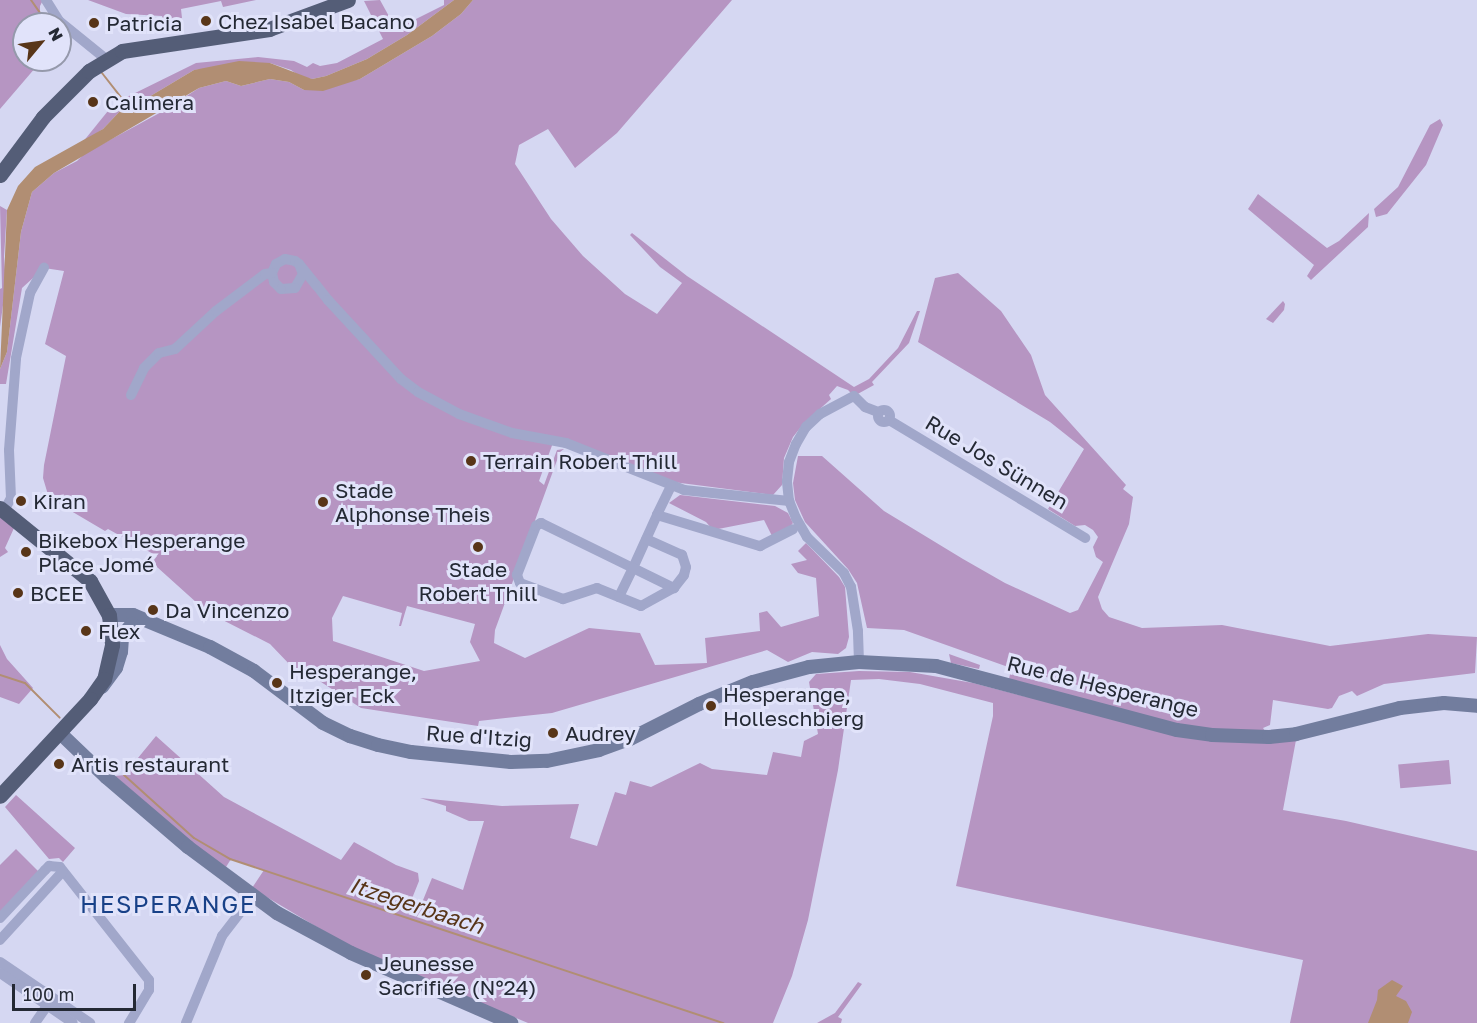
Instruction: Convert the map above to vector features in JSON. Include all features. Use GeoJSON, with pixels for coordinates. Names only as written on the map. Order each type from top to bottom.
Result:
{"type":"FeatureCollection","features":[{"type":"Feature","properties":{"kind":"main road"},"geometry":{"type":"LineString","coordinates":[[2,169],[43,117],[89,71],[122,51],[140,46],[269,28],[348,0]]}},
{"type":"Feature","properties":{"kind":"main road"},"geometry":{"type":"LineString","coordinates":[[2,509],[90,581],[110,621],[110,662],[104,678],[90,699]]}},
{"type":"Feature","properties":{"kind":"main road","name":"Rue d'Itzig"},"geometry":{"type":"LineString","coordinates":[[110,621],[125,614],[192,638],[231,658],[323,723],[351,736],[411,752],[511,762],[547,760],[599,750],[630,739],[699,704],[753,682],[809,668],[859,662]]}},
{"type":"Feature","properties":{"kind":"main road"},"geometry":{"type":"LineString","coordinates":[[110,621],[132,624],[147,621]]}},
{"type":"Feature","properties":{"kind":"main road"},"geometry":{"type":"LineString","coordinates":[[0,796],[108,682],[121,652],[122,636],[132,624]]}},
{"type":"Feature","properties":{"kind":"main road","name":"Rue de Hesperange"},"geometry":{"type":"LineString","coordinates":[[859,662],[936,666],[1177,730],[1212,735],[1269,737],[1296,734],[1400,708],[1444,703],[1477,706]]}},
{"type":"Feature","properties":{"kind":"main road"},"geometry":{"type":"LineString","coordinates":[[60,733],[106,777],[188,847],[252,897],[351,953],[511,1023]]}},
{"type":"Feature","properties":{"kind":"street"},"geometry":{"type":"LineString","coordinates":[[46,0],[59,21],[106,59]]}},
{"type":"Feature","properties":{"kind":"street"},"geometry":{"type":"LineString","coordinates":[[328,300],[312,290],[281,289],[274,282],[272,273],[276,264],[285,259],[299,264],[328,300],[401,379],[437,402],[483,424],[566,443],[671,486],[789,501],[807,537],[844,573],[851,587],[857,622],[859,662]]}},
{"type":"Feature","properties":{"kind":"street"},"geometry":{"type":"LineString","coordinates":[[295,288],[303,274],[299,264]]}},
{"type":"Feature","properties":{"kind":"street"},"geometry":{"type":"LineString","coordinates":[[2,509],[11,498],[9,450],[16,358],[30,293],[44,268]]}},
{"type":"Feature","properties":{"kind":"street"},"geometry":{"type":"LineString","coordinates":[[131,395],[144,368],[159,353],[175,349],[216,311],[265,274],[272,273]]}},
{"type":"Feature","properties":{"kind":"street","name":"Rue Jos Sünnen"},"geometry":{"type":"LineString","coordinates":[[789,501],[787,481],[796,444],[820,414],[854,396],[866,407],[878,412],[880,422],[889,420],[1085,538]]}},
{"type":"Feature","properties":{"kind":"street"},"geometry":{"type":"LineString","coordinates":[[619,597],[671,486]]}},
{"type":"Feature","properties":{"kind":"street"},"geometry":{"type":"LineString","coordinates":[[657,515],[760,546],[793,529]]}},
{"type":"Feature","properties":{"kind":"street"},"geometry":{"type":"LineString","coordinates":[[646,539],[682,555],[685,559],[684,575],[674,588],[641,606],[597,588],[563,599],[520,583],[517,575],[536,525],[541,523],[674,588]]}},
{"type":"Feature","properties":{"kind":"street"},"geometry":{"type":"LineString","coordinates":[[0,918],[50,866],[60,867],[149,980],[149,990],[129,1023]]}},
{"type":"Feature","properties":{"kind":"street"},"geometry":{"type":"LineString","coordinates":[[0,940],[63,871]]}},
{"type":"Feature","properties":{"kind":"street"},"geometry":{"type":"LineString","coordinates":[[192,1021],[211,957],[222,936],[252,897]]}},
{"type":"Feature","properties":{"kind":"street"},"geometry":{"type":"LineString","coordinates":[[0,962],[50,1001],[73,1023]]}},
{"type":"Feature","properties":{"kind":"street"},"geometry":{"type":"LineString","coordinates":[[0,973],[90,1023]]}},
{"type":"Feature","properties":{"kind":"street"},"geometry":{"type":"LineString","coordinates":[[34,1023],[50,1001]]}},
{"type":"Feature","properties":{"kind":"shaded area"},"geometry":{"type":"Polygon","coordinates":[[[0,0],[43,0],[40,12],[12,12],[12,72],[32,72],[0,109],[0,0]]]}},
{"type":"Feature","properties":{"kind":"shaded area"},"geometry":{"type":"Polygon","coordinates":[[[88,0],[256,0],[223,7],[221,1],[181,9],[182,18],[163,20],[162,16],[126,14],[88,0]]]}},
{"type":"Feature","properties":{"kind":"shaded area"},"geometry":{"type":"Polygon","coordinates":[[[380,0],[396,29],[444,5],[444,0],[454,0],[407,35],[367,59],[326,76],[312,79],[301,77],[291,70],[270,63],[194,70],[137,104],[125,98],[196,63],[258,57],[294,61],[307,67],[313,63],[320,66],[337,63],[383,39],[364,1],[380,0]]]}},
{"type":"Feature","properties":{"kind":"shaded area"},"geometry":{"type":"Polygon","coordinates":[[[454,0],[473,0],[461,14],[432,36],[360,79],[323,91],[304,90],[289,82],[270,79],[241,86],[226,81],[199,88],[54,173],[32,192],[21,232],[7,352],[0,369],[7,210],[18,186],[35,167],[103,129],[122,109],[120,101],[125,98],[137,104],[194,70],[239,61],[270,63],[312,79],[326,76],[367,59],[407,35],[454,0]]]}},
{"type":"Feature","properties":{"kind":"shaded area"},"geometry":{"type":"Polygon","coordinates":[[[473,0],[732,0],[617,133],[575,168],[548,129],[519,145],[515,164],[551,219],[583,256],[625,294],[657,314],[682,283],[660,267],[630,235],[632,233],[687,276],[854,387],[869,379],[898,348],[917,311],[920,311],[909,343],[872,382],[874,385],[854,396],[848,390],[837,386],[829,395],[831,399],[804,423],[793,437],[784,458],[782,485],[773,495],[673,482],[554,440],[539,481],[544,485],[557,450],[564,449],[560,452],[495,630],[494,643],[525,658],[589,628],[640,633],[655,665],[707,663],[705,638],[760,631],[759,613],[767,611],[781,627],[819,616],[816,578],[798,573],[791,564],[807,560],[798,551],[806,543],[839,577],[845,587],[849,637],[846,648],[838,654],[812,652],[788,662],[767,650],[552,713],[479,721],[478,726],[361,708],[318,680],[293,668],[270,644],[207,612],[157,567],[154,560],[157,556],[108,529],[105,531],[49,498],[43,478],[44,465],[66,356],[45,344],[64,271],[44,268],[22,288],[6,384],[0,384],[0,369],[7,352],[21,232],[32,192],[54,173],[77,161],[84,154],[165,110],[199,88],[226,81],[241,86],[270,79],[289,82],[304,90],[360,79],[432,36],[461,14],[473,0]],[[343,596],[332,618],[333,641],[424,671],[480,661],[470,642],[475,624],[407,606],[401,626],[399,626],[402,613],[343,596]]]}},
{"type":"Feature","properties":{"kind":"shaded area"},"geometry":{"type":"Polygon","coordinates":[[[120,101],[122,109],[103,129],[82,143],[112,106],[120,101]]]}},
{"type":"Feature","properties":{"kind":"shaded area"},"geometry":{"type":"Polygon","coordinates":[[[1440,119],[1443,125],[1426,165],[1387,214],[1376,217],[1374,209],[1398,187],[1430,125],[1440,119]]]}},
{"type":"Feature","properties":{"kind":"shaded area"},"geometry":{"type":"Polygon","coordinates":[[[1258,194],[1327,248],[1339,241],[1369,213],[1368,227],[1311,280],[1307,276],[1314,265],[1248,209],[1258,194]]]}},
{"type":"Feature","properties":{"kind":"shaded area"},"geometry":{"type":"Polygon","coordinates":[[[0,206],[7,210],[4,257],[6,283],[0,327],[0,289],[2,288],[0,206]]]}},
{"type":"Feature","properties":{"kind":"shaded area"},"geometry":{"type":"Polygon","coordinates":[[[958,273],[1001,311],[1031,355],[1045,395],[1126,485],[1123,489],[1133,497],[1129,524],[1098,597],[1102,609],[1109,617],[1142,628],[1222,625],[1330,646],[1428,634],[1477,637],[1475,673],[1384,684],[1357,696],[1352,691],[1339,696],[1332,708],[1328,709],[1273,700],[1270,725],[1263,728],[1269,737],[1296,740],[1283,810],[1346,821],[1477,851],[1477,1023],[1290,1023],[1303,960],[956,886],[993,716],[993,703],[920,684],[879,679],[851,680],[838,770],[808,920],[792,976],[773,1023],[528,1023],[380,961],[270,899],[252,888],[264,870],[231,859],[226,867],[192,843],[115,776],[124,775],[156,736],[224,797],[341,860],[354,842],[396,865],[418,873],[419,881],[409,906],[419,910],[432,878],[463,890],[484,821],[469,821],[446,811],[446,806],[420,798],[502,806],[579,804],[570,838],[597,846],[615,792],[626,795],[630,781],[651,787],[700,763],[712,769],[767,775],[773,752],[801,757],[804,741],[818,734],[809,682],[816,674],[859,671],[910,672],[973,683],[1027,697],[1029,690],[1009,679],[1010,674],[1080,692],[1081,686],[1011,668],[904,630],[867,628],[857,583],[848,569],[805,522],[795,500],[793,483],[798,456],[822,456],[884,511],[963,559],[1005,583],[1070,613],[1078,610],[1103,562],[1096,557],[1093,547],[1098,537],[1085,525],[1075,526],[1048,509],[1084,449],[1050,422],[918,342],[935,278],[958,273]],[[1094,683],[1092,694],[1151,706],[1152,695],[1094,683]]]}},
{"type":"Feature","properties":{"kind":"shaded area"},"geometry":{"type":"Polygon","coordinates":[[[1283,301],[1284,310],[1273,323],[1266,319],[1283,301]]]}},
{"type":"Feature","properties":{"kind":"shaded area"},"geometry":{"type":"Polygon","coordinates":[[[680,495],[775,506],[788,513],[793,523],[789,528],[772,536],[764,520],[713,530],[706,522],[669,503],[680,495]]]}},
{"type":"Feature","properties":{"kind":"shaded area"},"geometry":{"type":"Polygon","coordinates":[[[0,517],[14,528],[5,548],[8,552],[0,557],[0,517]]]}},
{"type":"Feature","properties":{"kind":"shaded area"},"geometry":{"type":"Polygon","coordinates":[[[0,645],[7,659],[33,688],[19,704],[0,697],[0,645]]]}},
{"type":"Feature","properties":{"kind":"shaded area"},"geometry":{"type":"Polygon","coordinates":[[[949,654],[980,665],[979,669],[951,663],[949,654]]]}},
{"type":"Feature","properties":{"kind":"shaded area"},"geometry":{"type":"Polygon","coordinates":[[[1449,760],[1451,784],[1400,788],[1398,764],[1449,760]]]}},
{"type":"Feature","properties":{"kind":"shaded area"},"geometry":{"type":"Polygon","coordinates":[[[16,795],[75,848],[63,862],[59,858],[49,859],[5,807],[16,795]]]}},
{"type":"Feature","properties":{"kind":"shaded area"},"geometry":{"type":"Polygon","coordinates":[[[16,849],[39,872],[0,914],[0,865],[16,849]]]}},
{"type":"Feature","properties":{"kind":"shaded area"},"geometry":{"type":"Polygon","coordinates":[[[1392,980],[1403,986],[1396,996],[1406,1001],[1412,1012],[1408,1023],[1368,1023],[1377,1000],[1378,990],[1392,980]]]}},
{"type":"Feature","properties":{"kind":"shaded area"},"geometry":{"type":"Polygon","coordinates":[[[858,982],[862,984],[838,1017],[842,1019],[841,1023],[817,1023],[835,1013],[858,982]]]}},
{"type":"Feature","properties":{"kind":"waterway"},"geometry":{"type":"LineString","coordinates":[[31,0],[39,12]]}},
{"type":"Feature","properties":{"kind":"waterway"},"geometry":{"type":"LineString","coordinates":[[102,73],[124,101]]}},
{"type":"Feature","properties":{"kind":"waterway","name":"Itzegerbaach"},"geometry":{"type":"LineString","coordinates":[[0,675],[25,683],[60,718]]}},
{"type":"Feature","properties":{"kind":"waterway","name":"Itzegerbaach"},"geometry":{"type":"LineString","coordinates":[[124,775],[194,838],[230,859],[723,1023]]}},
{"type":"Feature","properties":{"kind":"place","name":"Chez Isabel Bacano"},"geometry":{"type":"Point","coordinates":[206,21]}},
{"type":"Feature","properties":{"kind":"place","name":"Patricia"},"geometry":{"type":"Point","coordinates":[94,23]}},
{"type":"Feature","properties":{"kind":"place","name":"Calimera"},"geometry":{"type":"Point","coordinates":[93,102]}},
{"type":"Feature","properties":{"kind":"place","name":"Terrain Robert Thill"},"geometry":{"type":"Point","coordinates":[471,461]}},
{"type":"Feature","properties":{"kind":"place","name":"Kiran"},"geometry":{"type":"Point","coordinates":[21,501]}},
{"type":"Feature","properties":{"kind":"place","name":"Stade Alphonse Theis"},"geometry":{"type":"Point","coordinates":[323,502]}},
{"type":"Feature","properties":{"kind":"place","name":"Stade Robert Thill"},"geometry":{"type":"Point","coordinates":[478,547]}},
{"type":"Feature","properties":{"kind":"place","name":"Bikebox Hesperange Place Jomé"},"geometry":{"type":"Point","coordinates":[26,552]}},
{"type":"Feature","properties":{"kind":"place","name":"BCEE"},"geometry":{"type":"Point","coordinates":[18,593]}},
{"type":"Feature","properties":{"kind":"place","name":"Da Vincenzo"},"geometry":{"type":"Point","coordinates":[153,610]}},
{"type":"Feature","properties":{"kind":"place","name":"Flex"},"geometry":{"type":"Point","coordinates":[86,631]}},
{"type":"Feature","properties":{"kind":"place","name":"Hesperange, Itziger Eck"},"geometry":{"type":"Point","coordinates":[277,683]}},
{"type":"Feature","properties":{"kind":"place","name":"Hesperange, Holleschbierg"},"geometry":{"type":"Point","coordinates":[711,706]}},
{"type":"Feature","properties":{"kind":"place","name":"Audrey"},"geometry":{"type":"Point","coordinates":[553,733]}},
{"type":"Feature","properties":{"kind":"place","name":"Artis restaurant"},"geometry":{"type":"Point","coordinates":[59,764]}},
{"type":"Feature","properties":{"kind":"place","name":"Jeunesse Sacrifiée (N°24)"},"geometry":{"type":"Point","coordinates":[366,975]}},
{"type":"Feature","properties":{"kind":"district","name":"HESPERANGE"},"geometry":{"type":"Point","coordinates":[168,904]}}]}
